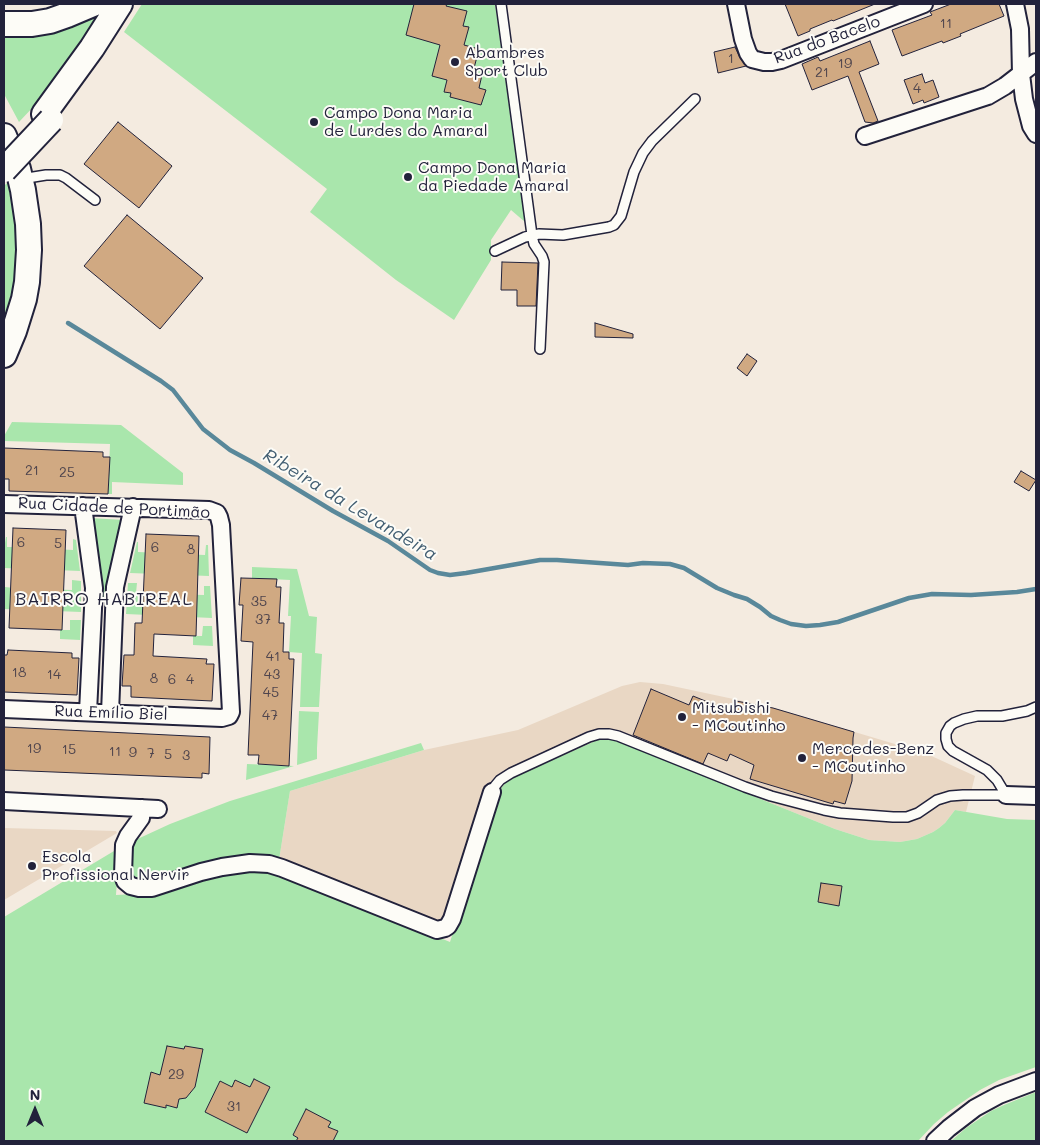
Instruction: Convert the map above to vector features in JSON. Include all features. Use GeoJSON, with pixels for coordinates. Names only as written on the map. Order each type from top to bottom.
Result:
{"type":"FeatureCollection","features":[{"type":"Feature","properties":{"kind":"main road"},"geometry":{"type":"LineString","coordinates":[[4,24],[32,24],[50,21],[68,16],[93,4]]}},
{"type":"Feature","properties":{"kind":"main road"},"geometry":{"type":"LineString","coordinates":[[12,175],[120,4]]}},
{"type":"Feature","properties":{"kind":"main road"},"geometry":{"type":"LineString","coordinates":[[4,156],[48,117]]}},
{"type":"Feature","properties":{"kind":"main road"},"geometry":{"type":"LineString","coordinates":[[4,136],[12,175],[25,200],[29,244],[27,282],[20,315],[4,355]]}},
{"type":"Feature","properties":{"kind":"street","name":"Rua do Bacelo"},"geometry":{"type":"LineString","coordinates":[[736,4],[745,46],[752,59],[772,62],[924,4]]}},
{"type":"Feature","properties":{"kind":"street"},"geometry":{"type":"LineString","coordinates":[[1015,4],[1020,29],[1021,74],[1024,99],[1031,126],[1036,134]]}},
{"type":"Feature","properties":{"kind":"street"},"geometry":{"type":"LineString","coordinates":[[865,136],[988,96],[1005,86],[1036,62]]}},
{"type":"Feature","properties":{"kind":"street","name":"Rua Cidade de Portimão"},"geometry":{"type":"LineString","coordinates":[[4,504],[133,507],[209,510],[215,512],[219,517],[221,525],[231,712],[228,717],[217,718]]}},
{"type":"Feature","properties":{"kind":"street"},"geometry":{"type":"LineString","coordinates":[[83,506],[94,588],[88,712]]}},
{"type":"Feature","properties":{"kind":"street"},"geometry":{"type":"LineString","coordinates":[[110,713],[115,587],[133,507]]}},
{"type":"Feature","properties":{"kind":"street","name":"Rua Emílio Biel"},"geometry":{"type":"LineString","coordinates":[[4,709],[217,718]]}},
{"type":"Feature","properties":{"kind":"street"},"geometry":{"type":"LineString","coordinates":[[4,801],[150,808],[128,836],[124,845],[123,875],[125,882],[131,886],[152,888],[216,868],[243,864],[269,864],[436,930],[448,926],[454,914],[492,792]]}},
{"type":"Feature","properties":{"kind":"street"},"geometry":{"type":"LineString","coordinates":[[1006,795],[1036,796]]}},
{"type":"Feature","properties":{"kind":"street"},"geometry":{"type":"LineString","coordinates":[[936,1141],[949,1128],[975,1108],[1036,1081]]}},
{"type":"Feature","properties":{"kind":"lane"},"geometry":{"type":"LineString","coordinates":[[501,4],[532,236],[534,244],[544,262],[540,349]]}},
{"type":"Feature","properties":{"kind":"lane"},"geometry":{"type":"LineString","coordinates":[[494,251],[525,237],[539,234],[563,236],[609,228],[614,225],[621,216],[634,172],[643,153],[652,141],[695,99]]}},
{"type":"Feature","properties":{"kind":"lane"},"geometry":{"type":"LineString","coordinates":[[12,175],[60,174],[95,200]]}},
{"type":"Feature","properties":{"kind":"lane"},"geometry":{"type":"LineString","coordinates":[[1006,795],[997,780],[987,770],[952,751],[948,746],[946,733],[950,726],[964,719],[977,716],[1014,714],[1036,707]]}},
{"type":"Feature","properties":{"kind":"lane"},"geometry":{"type":"LineString","coordinates":[[492,792],[503,777],[589,737],[604,734],[618,736],[761,793],[840,813],[893,817],[907,816],[918,813],[937,800],[950,796],[1006,795]]}},
{"type":"Feature","properties":{"kind":"shaded area"},"geometry":{"type":"Polygon","coordinates":[[[640,682],[663,684],[771,707],[925,753],[975,776],[966,812],[955,810],[939,828],[917,839],[900,842],[869,840],[835,829],[619,742],[603,739],[448,919],[437,926],[279,860],[290,791],[424,750],[518,730],[622,686],[640,682]]]}},
{"type":"Feature","properties":{"kind":"shaded area","name":"Escola Profissional Nervir"},"geometry":{"type":"Polygon","coordinates":[[[4,828],[116,831],[117,833],[4,900],[4,828]]]}},
{"type":"Feature","properties":{"kind":"green space"},"geometry":{"type":"Polygon","coordinates":[[[108,4],[51,88],[19,122],[4,94],[4,31],[93,13],[108,4]]]}},
{"type":"Feature","properties":{"kind":"green space"},"geometry":{"type":"Polygon","coordinates":[[[142,4],[495,4],[525,222],[511,210],[491,240],[491,260],[454,320],[396,280],[310,212],[327,189],[124,32],[142,4]]]}},
{"type":"Feature","properties":{"kind":"green space"},"geometry":{"type":"Polygon","coordinates":[[[8,182],[20,232],[21,262],[4,341],[4,186],[8,182]]]}},
{"type":"Feature","properties":{"kind":"green space"},"geometry":{"type":"Polygon","coordinates":[[[12,422],[121,425],[183,473],[183,485],[112,482],[112,494],[108,494],[110,444],[4,441],[4,436],[12,422]]]}},
{"type":"Feature","properties":{"kind":"green space"},"geometry":{"type":"Polygon","coordinates":[[[90,518],[124,520],[109,602],[99,601],[90,518]]]}},
{"type":"Feature","properties":{"kind":"green space"},"geometry":{"type":"Polygon","coordinates":[[[6,537],[7,547],[73,550],[73,539],[76,540],[80,571],[4,568],[6,537]]]}},
{"type":"Feature","properties":{"kind":"green space"},"geometry":{"type":"Polygon","coordinates":[[[137,542],[138,552],[205,555],[206,545],[208,545],[209,576],[130,573],[137,542]]]}},
{"type":"Feature","properties":{"kind":"green space"},"geometry":{"type":"Polygon","coordinates":[[[252,567],[297,569],[309,616],[317,617],[315,653],[322,654],[319,707],[300,707],[302,653],[289,652],[290,580],[252,578],[252,567]]]}},
{"type":"Feature","properties":{"kind":"green space"},"geometry":{"type":"Polygon","coordinates":[[[4,577],[5,587],[14,588],[72,590],[72,580],[81,581],[81,612],[4,609],[4,577]]]}},
{"type":"Feature","properties":{"kind":"green space"},"geometry":{"type":"Polygon","coordinates":[[[128,583],[137,583],[136,593],[204,595],[204,586],[210,586],[212,618],[126,614],[128,583]]]}},
{"type":"Feature","properties":{"kind":"green space"},"geometry":{"type":"Polygon","coordinates":[[[70,620],[81,620],[80,640],[60,639],[60,630],[70,630],[70,620]]]}},
{"type":"Feature","properties":{"kind":"green space"},"geometry":{"type":"Polygon","coordinates":[[[203,626],[212,626],[213,646],[193,645],[193,636],[202,636],[203,626]]]}},
{"type":"Feature","properties":{"kind":"green space"},"geometry":{"type":"Polygon","coordinates":[[[299,711],[319,712],[317,759],[297,765],[299,711]]]}},
{"type":"Feature","properties":{"kind":"green space"},"geometry":{"type":"Polygon","coordinates":[[[608,739],[835,829],[869,840],[900,842],[917,839],[939,828],[955,810],[1007,819],[1036,820],[1036,1067],[999,1080],[980,1090],[948,1112],[918,1141],[4,1141],[4,917],[119,848],[116,895],[154,893],[239,870],[282,873],[450,942],[497,793],[508,780],[593,742],[608,739]]]}},
{"type":"Feature","properties":{"kind":"green space"},"geometry":{"type":"Polygon","coordinates":[[[421,743],[424,750],[290,791],[279,860],[146,882],[131,879],[129,843],[170,824],[230,801],[421,743]]]}},
{"type":"Feature","properties":{"kind":"green space"},"geometry":{"type":"Polygon","coordinates":[[[247,764],[294,766],[246,780],[247,764]]]}},
{"type":"Feature","properties":{"kind":"green space"},"geometry":{"type":"Polygon","coordinates":[[[1036,1092],[1036,1141],[951,1141],[991,1111],[1036,1092]]]}},
{"type":"Feature","properties":{"kind":"building"},"geometry":{"type":"Polygon","coordinates":[[[414,4],[447,4],[446,6],[467,11],[463,26],[469,27],[464,45],[479,49],[473,72],[482,75],[479,88],[486,90],[481,105],[450,97],[451,93],[444,92],[447,80],[432,76],[440,45],[406,35],[414,4]]]}},
{"type":"Feature","properties":{"kind":"building"},"geometry":{"type":"Polygon","coordinates":[[[785,4],[875,4],[810,29],[810,31],[798,36],[785,4]]]}},
{"type":"Feature","properties":{"kind":"building"},"geometry":{"type":"Polygon","coordinates":[[[951,4],[999,4],[1004,16],[960,34],[961,36],[902,56],[892,30],[932,15],[930,12],[951,4]]]}},
{"type":"Feature","properties":{"kind":"building"},"geometry":{"type":"Polygon","coordinates":[[[870,41],[879,64],[859,72],[878,121],[873,123],[865,122],[848,76],[812,90],[802,64],[818,57],[820,61],[870,41]]]}},
{"type":"Feature","properties":{"kind":"building"},"geometry":{"type":"Polygon","coordinates":[[[735,47],[746,66],[718,73],[714,52],[735,47]]]}},
{"type":"Feature","properties":{"kind":"building"},"geometry":{"type":"Polygon","coordinates":[[[922,74],[925,83],[933,80],[939,97],[924,103],[923,100],[913,104],[904,80],[922,74]]]}},
{"type":"Feature","properties":{"kind":"building"},"geometry":{"type":"Polygon","coordinates":[[[118,122],[172,166],[139,208],[84,164],[118,122]]]}},
{"type":"Feature","properties":{"kind":"building"},"geometry":{"type":"Polygon","coordinates":[[[127,215],[203,278],[160,329],[84,266],[127,215]]]}},
{"type":"Feature","properties":{"kind":"building"},"geometry":{"type":"Polygon","coordinates":[[[502,262],[538,263],[536,306],[517,306],[517,290],[501,290],[502,262]]]}},
{"type":"Feature","properties":{"kind":"building"},"geometry":{"type":"Polygon","coordinates":[[[595,323],[633,334],[633,338],[595,337],[595,323]]]}},
{"type":"Feature","properties":{"kind":"building"},"geometry":{"type":"Polygon","coordinates":[[[747,354],[757,361],[747,376],[737,368],[747,354]]]}},
{"type":"Feature","properties":{"kind":"building"},"geometry":{"type":"Polygon","coordinates":[[[4,448],[103,452],[103,457],[110,457],[108,494],[9,491],[9,479],[4,479],[4,448]]]}},
{"type":"Feature","properties":{"kind":"building"},"geometry":{"type":"Polygon","coordinates":[[[1021,471],[1036,480],[1029,491],[1014,482],[1021,471]]]}},
{"type":"Feature","properties":{"kind":"building"},"geometry":{"type":"Polygon","coordinates":[[[13,528],[66,530],[62,630],[9,628],[13,528]]]}},
{"type":"Feature","properties":{"kind":"building"},"geometry":{"type":"Polygon","coordinates":[[[146,534],[199,536],[196,636],[154,634],[153,656],[207,659],[206,664],[214,664],[212,701],[131,697],[131,686],[122,686],[124,655],[134,655],[135,623],[142,623],[146,534]]]}},
{"type":"Feature","properties":{"kind":"building"},"geometry":{"type":"Polygon","coordinates":[[[241,578],[277,579],[276,587],[281,587],[279,623],[284,623],[283,652],[289,652],[289,659],[294,659],[289,766],[258,764],[259,755],[248,755],[253,642],[241,641],[243,605],[239,605],[241,578]]]}},
{"type":"Feature","properties":{"kind":"building"},"geometry":{"type":"Polygon","coordinates":[[[8,650],[72,653],[72,658],[79,658],[77,695],[4,692],[4,655],[7,655],[8,650]]]}},
{"type":"Feature","properties":{"kind":"building"},"geometry":{"type":"Polygon","coordinates":[[[651,689],[689,705],[693,696],[730,711],[736,701],[773,708],[854,732],[852,781],[845,804],[834,801],[833,804],[750,779],[754,765],[730,754],[727,761],[708,753],[703,764],[633,735],[651,689]]]}},
{"type":"Feature","properties":{"kind":"building"},"geometry":{"type":"Polygon","coordinates":[[[4,727],[210,737],[209,774],[202,773],[202,778],[4,770],[4,727]]]}},
{"type":"Feature","properties":{"kind":"building"},"geometry":{"type":"Polygon","coordinates":[[[821,883],[842,886],[839,906],[818,902],[821,883]]]}},
{"type":"Feature","properties":{"kind":"building"},"geometry":{"type":"Polygon","coordinates":[[[167,1046],[184,1049],[185,1046],[203,1049],[195,1087],[186,1098],[179,1099],[177,1108],[166,1105],[166,1108],[144,1103],[151,1072],[160,1075],[167,1046]]]}},
{"type":"Feature","properties":{"kind":"building"},"geometry":{"type":"Polygon","coordinates":[[[254,1079],[270,1087],[247,1133],[205,1112],[220,1081],[232,1087],[235,1080],[250,1087],[254,1079]]]}},
{"type":"Feature","properties":{"kind":"building"},"geometry":{"type":"Polygon","coordinates":[[[306,1109],[331,1122],[328,1127],[338,1131],[333,1141],[296,1141],[298,1138],[293,1135],[306,1109]]]}},
{"type":"Feature","properties":{"kind":"waterway","name":"Ribeira da Levandeira"},"geometry":{"type":"LineString","coordinates":[[68,323],[173,390],[203,429],[230,450],[388,541],[430,570],[438,573],[450,575],[466,573],[540,560],[628,565],[643,563],[670,564],[684,568],[717,588],[747,599],[771,616],[791,624],[806,626],[838,622],[909,598],[932,594],[971,595],[1036,589]]}},
{"type":"Feature","properties":{"kind":"place","name":"Abambres Sport Club"},"geometry":{"type":"Point","coordinates":[455,62]}},
{"type":"Feature","properties":{"kind":"place","name":"Campo Dona Maria de Lurdes do Amaral"},"geometry":{"type":"Point","coordinates":[314,122]}},
{"type":"Feature","properties":{"kind":"place","name":"Campo Dona Maria da Piedade Amaral"},"geometry":{"type":"Point","coordinates":[408,177]}},
{"type":"Feature","properties":{"kind":"place","name":"Mitsubishi - MCoutinho"},"geometry":{"type":"Point","coordinates":[682,717]}},
{"type":"Feature","properties":{"kind":"place","name":"Mercedes-Benz - MCoutinho"},"geometry":{"type":"Point","coordinates":[802,758]}},
{"type":"Feature","properties":{"kind":"place","name":"Escola Profissional Nervir"},"geometry":{"type":"Point","coordinates":[32,866]}},
{"type":"Feature","properties":{"kind":"district","name":"BAIRRO HABIREAL"},"geometry":{"type":"Point","coordinates":[104,599]}}]}
